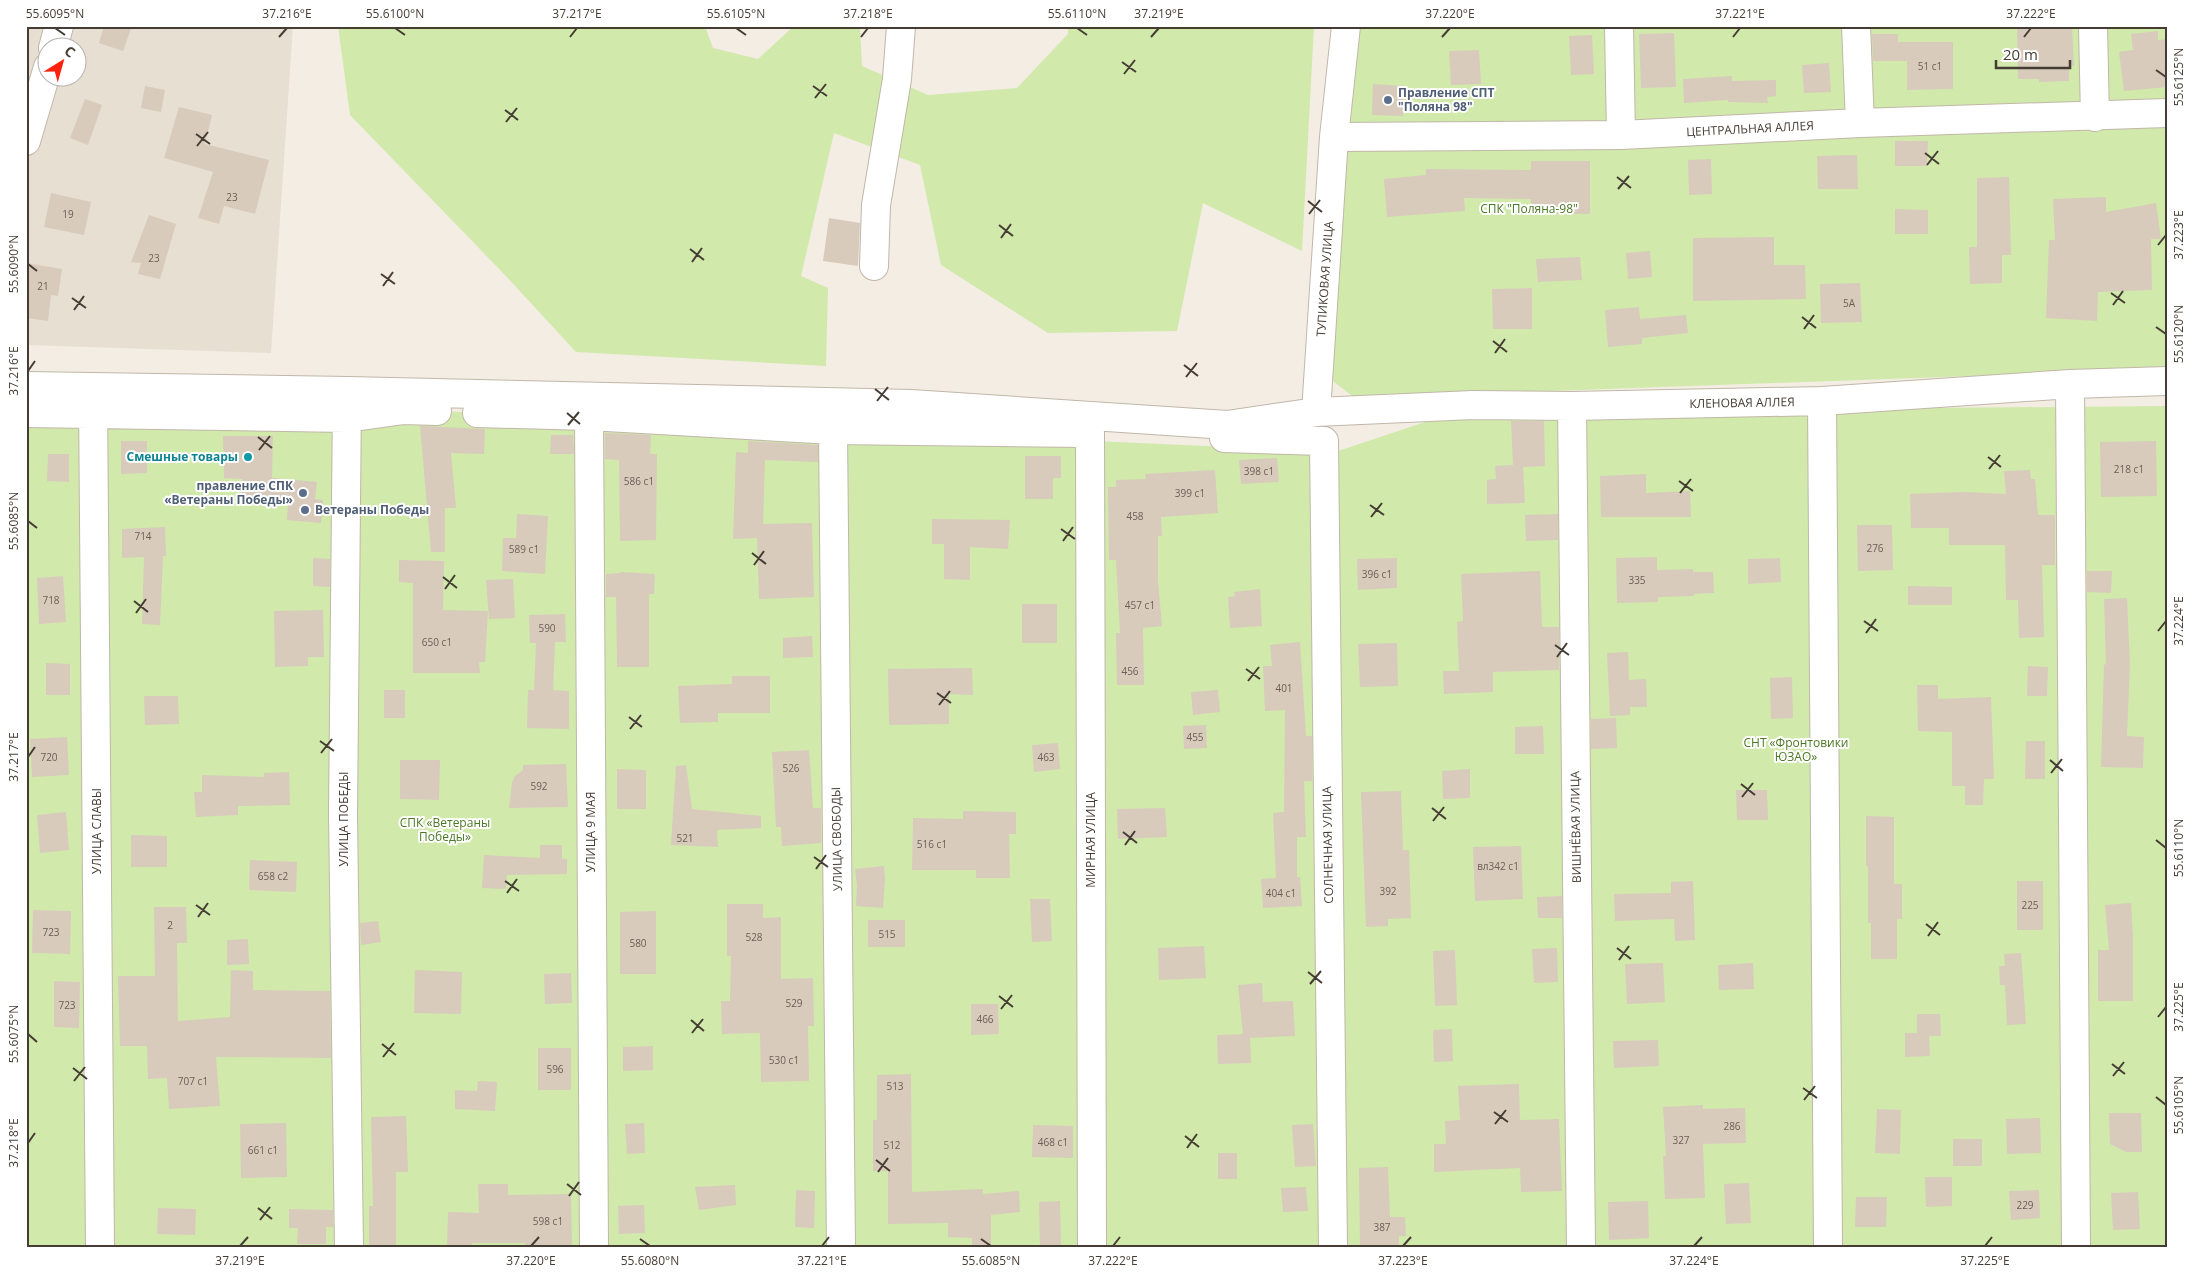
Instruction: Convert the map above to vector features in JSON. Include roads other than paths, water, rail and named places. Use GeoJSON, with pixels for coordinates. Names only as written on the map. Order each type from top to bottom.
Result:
{"type":"FeatureCollection","features":[{"type":"Feature","properties":{"kind":"street"},"geometry":{"type":"LineString","coordinates":[[874,266],[876,205],[897,79],[901,26]]}},
{"type":"Feature","properties":{"kind":"street","name":"ТУПИКОВАЯ УЛИЦА"},"geometry":{"type":"LineString","coordinates":[[1316,412],[1334,137],[1346,26]]}},
{"type":"Feature","properties":{"kind":"street"},"geometry":{"type":"LineString","coordinates":[[1618,26],[1622,135]]}},
{"type":"Feature","properties":{"kind":"street"},"geometry":{"type":"LineString","coordinates":[[1856,26],[1860,123]]}},
{"type":"Feature","properties":{"kind":"street"},"geometry":{"type":"LineString","coordinates":[[2093,26],[2096,117]]}},
{"type":"Feature","properties":{"kind":"street"},"geometry":{"type":"LineString","coordinates":[[26,141],[42,88]]}},
{"type":"Feature","properties":{"kind":"street","name":"ЦЕНТРАЛЬНАЯ АЛЛЕЯ"},"geometry":{"type":"LineString","coordinates":[[1334,137],[1622,135],[1860,123],[2096,117],[2167,113]]}},
{"type":"Feature","properties":{"kind":"street","name":"КЛЕНОВАЯ АЛЛЕЯ"},"geometry":{"type":"LineString","coordinates":[[26,386],[348,391],[911,404],[1227,425],[1316,412],[1472,405],[1572,406],[1822,401],[2070,384],[2167,382]]}},
{"type":"Feature","properties":{"kind":"street"},"geometry":{"type":"LineString","coordinates":[[2070,384],[2076,1248]]}},
{"type":"Feature","properties":{"kind":"street","name":"УЛИЦА СЛАВЫ"},"geometry":{"type":"LineString","coordinates":[[94,386],[100,1248]]}},
{"type":"Feature","properties":{"kind":"street","name":"УЛИЦА ПОБЕДЫ"},"geometry":{"type":"LineString","coordinates":[[348,391],[346,418],[344,815],[349,1248]]}},
{"type":"Feature","properties":{"kind":"street"},"geometry":{"type":"LineString","coordinates":[[1822,401],[1828,1248]]}},
{"type":"Feature","properties":{"kind":"street","name":"ВИШНЁВАЯ УЛИЦА"},"geometry":{"type":"LineString","coordinates":[[1572,406],[1581,1248]]}},
{"type":"Feature","properties":{"kind":"street"},"geometry":{"type":"LineString","coordinates":[[26,414],[346,418],[404,410],[589,416],[833,430],[1090,433]]}},
{"type":"Feature","properties":{"kind":"street","name":"УЛИЦА 9 МАЯ"},"geometry":{"type":"LineString","coordinates":[[589,416],[594,1248]]}},
{"type":"Feature","properties":{"kind":"street","name":"УЛИЦА СВОБОДЫ"},"geometry":{"type":"LineString","coordinates":[[833,430],[841,1248]]}},
{"type":"Feature","properties":{"kind":"street","name":"СОЛНЕЧНАЯ УЛИЦА"},"geometry":{"type":"LineString","coordinates":[[1090,433],[1324,442],[1332,1248]]}},
{"type":"Feature","properties":{"kind":"street","name":"МИРНАЯ УЛИЦА"},"geometry":{"type":"LineString","coordinates":[[1090,433],[1092,1248]]}},
{"type":"Feature","properties":{"kind":"place","name":"Правление СПТ \"Поляна 98\""},"geometry":{"type":"Point","coordinates":[1388,100]}},
{"type":"Feature","properties":{"kind":"place","name":"Смешные товары"},"geometry":{"type":"Point","coordinates":[248,457]}},
{"type":"Feature","properties":{"kind":"place","name":"правление СПК «Ветераны Победы»"},"geometry":{"type":"Point","coordinates":[303,493]}},
{"type":"Feature","properties":{"kind":"place","name":"Ветераны Победы"},"geometry":{"type":"Point","coordinates":[305,510]}},
{"type":"Feature","properties":{"kind":"park label","name":"СПК \"Поляна-98\""},"geometry":{"type":"Point","coordinates":[1529,209]}},
{"type":"Feature","properties":{"kind":"park label","name":"СНТ «Фронтовики ЮЗАО»"},"geometry":{"type":"Point","coordinates":[1796,750]}},
{"type":"Feature","properties":{"kind":"park label","name":"СПК «Ветераны Победы»"},"geometry":{"type":"Point","coordinates":[445,830]}}]}
